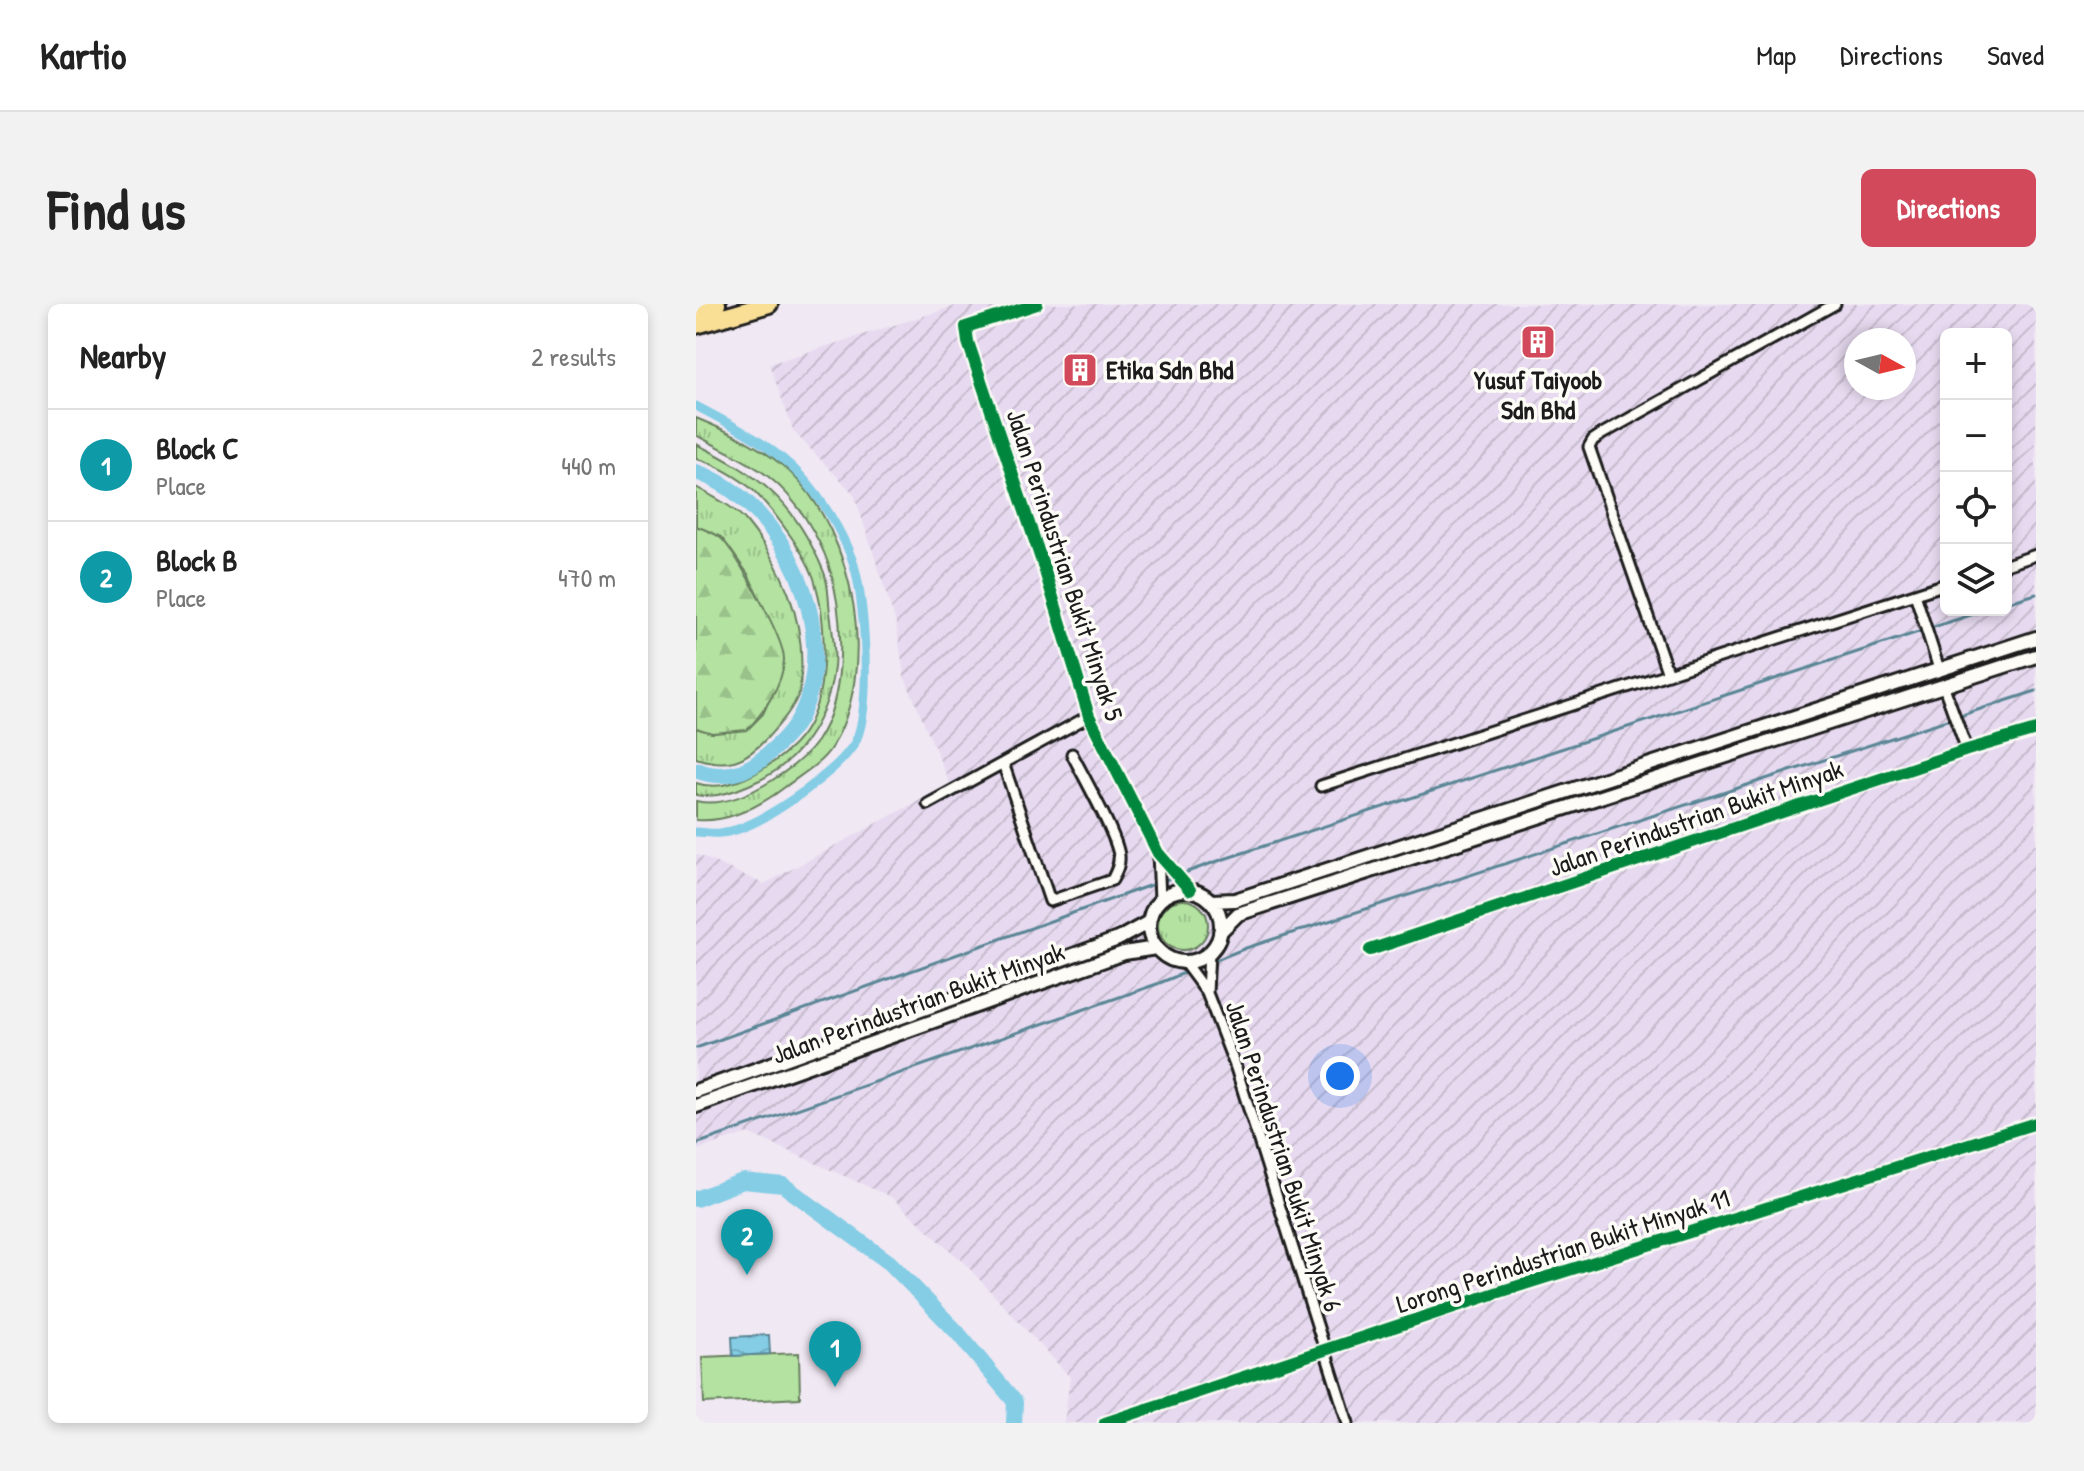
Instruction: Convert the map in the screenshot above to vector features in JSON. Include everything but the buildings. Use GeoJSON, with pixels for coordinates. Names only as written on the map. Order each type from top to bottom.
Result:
{"type":"FeatureCollection","features":[{"type":"Feature","properties":{"kind":"highway"},"geometry":{"type":"LineString","coordinates":[[704,314],[769,304]]}},
{"type":"Feature","properties":{"kind":"main road"},"geometry":{"type":"LineString","coordinates":[[1211,901],[1235,900],[1938,664],[2036,638]]}},
{"type":"Feature","properties":{"kind":"main road","name":"Jalan Perindustrian Bukit Minyak"},"geometry":{"type":"LineString","coordinates":[[1220,932],[1238,914],[1946,692],[2036,656]]}},
{"type":"Feature","properties":{"kind":"main road"},"geometry":{"type":"LineString","coordinates":[[1187,886],[1211,901],[1220,920],[1220,932],[1209,961],[1202,957],[1186,965],[1156,948],[1149,922],[1160,894],[1187,886]]}},
{"type":"Feature","properties":{"kind":"main road","name":"Jalan Perindustrian Bukit Minyak"},"geometry":{"type":"LineString","coordinates":[[696,1091],[1118,939],[1149,922]]}},
{"type":"Feature","properties":{"kind":"main road","name":"Jalan Perindustrian Bukit Minyak"},"geometry":{"type":"LineString","coordinates":[[696,1106],[1124,953],[1156,948]]}},
{"type":"Feature","properties":{"kind":"street","name":"Jalan Perindustrian Bukit Minyak 5"},"geometry":{"type":"LineString","coordinates":[[1037,304],[966,327],[979,377],[1044,568],[1089,716],[1158,853]]}},
{"type":"Feature","properties":{"kind":"street"},"geometry":{"type":"LineString","coordinates":[[1668,674],[1589,447],[1602,434],[1835,304]]}},
{"type":"Feature","properties":{"kind":"street"},"geometry":{"type":"LineString","coordinates":[[2012,563],[2036,555]]}},
{"type":"Feature","properties":{"kind":"street"},"geometry":{"type":"LineString","coordinates":[[1321,786],[1668,674],[1917,598],[1940,587]]}},
{"type":"Feature","properties":{"kind":"street"},"geometry":{"type":"LineString","coordinates":[[1917,598],[1938,664]]}},
{"type":"Feature","properties":{"kind":"street"},"geometry":{"type":"LineString","coordinates":[[1946,692],[1967,750]]}},
{"type":"Feature","properties":{"kind":"street"},"geometry":{"type":"LineString","coordinates":[[928,804],[1089,716]]}},
{"type":"Feature","properties":{"kind":"street","name":"Jalan Perindustrian Bukit Minyak"},"geometry":{"type":"LineString","coordinates":[[1370,950],[1967,750],[2036,730]]}},
{"type":"Feature","properties":{"kind":"street"},"geometry":{"type":"LineString","coordinates":[[1003,763],[1050,901],[1112,880],[1119,856],[1072,754]]}},
{"type":"Feature","properties":{"kind":"street"},"geometry":{"type":"LineString","coordinates":[[1158,853],[1187,886]]}},
{"type":"Feature","properties":{"kind":"street"},"geometry":{"type":"LineString","coordinates":[[1158,853],[1160,894]]}},
{"type":"Feature","properties":{"kind":"street"},"geometry":{"type":"LineString","coordinates":[[1207,993],[1209,961]]}},
{"type":"Feature","properties":{"kind":"street"},"geometry":{"type":"LineString","coordinates":[[1186,965],[1207,993]]}},
{"type":"Feature","properties":{"kind":"street","name":"Jalan Perindustrian Bukit Minyak 6"},"geometry":{"type":"LineString","coordinates":[[1207,993],[1236,1068],[1348,1423]]}},
{"type":"Feature","properties":{"kind":"street","name":"Lorong Perindustrian Bukit Minyak 11"},"geometry":{"type":"LineString","coordinates":[[1105,1423],[1496,1293],[2036,1123]]}},
{"type":"Feature","properties":{"kind":"shaded area"},"geometry":{"type":"Polygon","coordinates":[[[962,304],[2036,304],[2036,1423],[1064,1423],[1070,1377],[966,1265],[891,1197],[748,1133],[696,1150],[696,854],[764,884],[950,784],[904,676],[896,623],[854,494],[794,432],[769,364],[962,304]]]}},
{"type":"Feature","properties":{"kind":"green space"},"geometry":{"type":"Polygon","coordinates":[[[696,418],[769,455],[790,472],[812,499],[831,530],[844,566],[853,604],[857,643],[854,681],[846,717],[827,754],[765,801],[732,816],[708,820],[696,820],[696,801],[725,801],[754,790],[790,768],[817,741],[834,701],[840,629],[828,563],[806,519],[782,489],[757,468],[696,435],[696,418]]]}},
{"type":"Feature","properties":{"kind":"green space"},"geometry":{"type":"Polygon","coordinates":[[[696,444],[757,480],[773,493],[800,526],[826,580],[834,654],[831,686],[825,705],[818,722],[796,753],[767,776],[736,790],[709,796],[696,795],[696,783],[718,786],[762,770],[803,733],[815,711],[824,655],[819,598],[805,560],[789,534],[754,491],[719,467],[696,459],[696,444]]]}},
{"type":"Feature","properties":{"kind":"green space"},"geometry":{"type":"Polygon","coordinates":[[[696,487],[736,511],[760,539],[789,594],[799,634],[800,686],[793,706],[759,746],[735,761],[696,758],[696,728],[712,733],[747,730],[763,714],[777,683],[768,617],[748,574],[721,537],[696,526],[696,487]]]}},
{"type":"Feature","properties":{"kind":"green space"},"geometry":{"type":"Polygon","coordinates":[[[696,526],[718,535],[730,549],[760,599],[782,650],[783,669],[776,689],[747,730],[712,733],[696,728],[696,526]]]}},
{"type":"Feature","properties":{"kind":"green space"},"geometry":{"type":"Polygon","coordinates":[[[1183,900],[1201,907],[1208,925],[1201,943],[1183,950],[1165,943],[1158,925],[1165,907],[1183,900]]]}},
{"type":"Feature","properties":{"kind":"green space"},"geometry":{"type":"Polygon","coordinates":[[[799,1353],[800,1398],[704,1403],[702,1357],[799,1353]]]}},
{"type":"Feature","properties":{"kind":"water"},"geometry":{"type":"Polygon","coordinates":[[[769,1335],[770,1354],[733,1356],[732,1337],[769,1335]]]}},
{"type":"Feature","properties":{"kind":"waterway"},"geometry":{"type":"LineString","coordinates":[[696,406],[778,455],[801,476],[830,515],[848,548],[857,575],[865,653],[864,707],[860,729],[849,751],[832,769],[797,796],[754,823],[720,833],[696,832]]}},
{"type":"Feature","properties":{"kind":"waterway"},"geometry":{"type":"LineString","coordinates":[[696,472],[727,487],[755,511],[779,540],[797,574],[809,610],[814,647],[811,684],[800,717],[782,741],[760,761],[744,770],[725,775],[696,770]]}},
{"type":"Feature","properties":{"kind":"waterway"},"geometry":{"type":"LineString","coordinates":[[2012,601],[2036,594]]}},
{"type":"Feature","properties":{"kind":"waterway"},"geometry":{"type":"LineString","coordinates":[[696,1048],[1215,862],[1968,616]]}},
{"type":"Feature","properties":{"kind":"waterway"},"geometry":{"type":"LineString","coordinates":[[1211,962],[2036,691]]}},
{"type":"Feature","properties":{"kind":"waterway"},"geometry":{"type":"LineString","coordinates":[[696,1144],[1204,965]]}},
{"type":"Feature","properties":{"kind":"waterway"},"geometry":{"type":"LineString","coordinates":[[696,1199],[743,1181],[783,1185],[890,1263],[957,1332],[1015,1402],[1014,1423]]}},
{"type":"Feature","properties":{"kind":"cycle path"},"geometry":{"type":"LineString","coordinates":[[1037,304],[966,327],[968,342],[1044,568],[1089,716],[1158,853],[1190,890]]}},
{"type":"Feature","properties":{"kind":"cycle path"},"geometry":{"type":"LineString","coordinates":[[1370,950],[1967,750],[2036,730]]}},
{"type":"Feature","properties":{"kind":"cycle path"},"geometry":{"type":"LineString","coordinates":[[1105,1423],[1496,1293],[2036,1123]]}},
{"type":"Feature","properties":{"kind":"place","name":"Yusuf Taiyoob Sdn Bhd"},"geometry":{"type":"Point","coordinates":[1538,342]}},
{"type":"Feature","properties":{"kind":"place","name":"Etika Sdn Bhd"},"geometry":{"type":"Point","coordinates":[1080,370]}},
{"type":"Feature","properties":{"kind":"place","name":"Block B"},"geometry":{"type":"Point","coordinates":[747,1275]}},
{"type":"Feature","properties":{"kind":"place","name":"Block C"},"geometry":{"type":"Point","coordinates":[835,1387]}}]}
